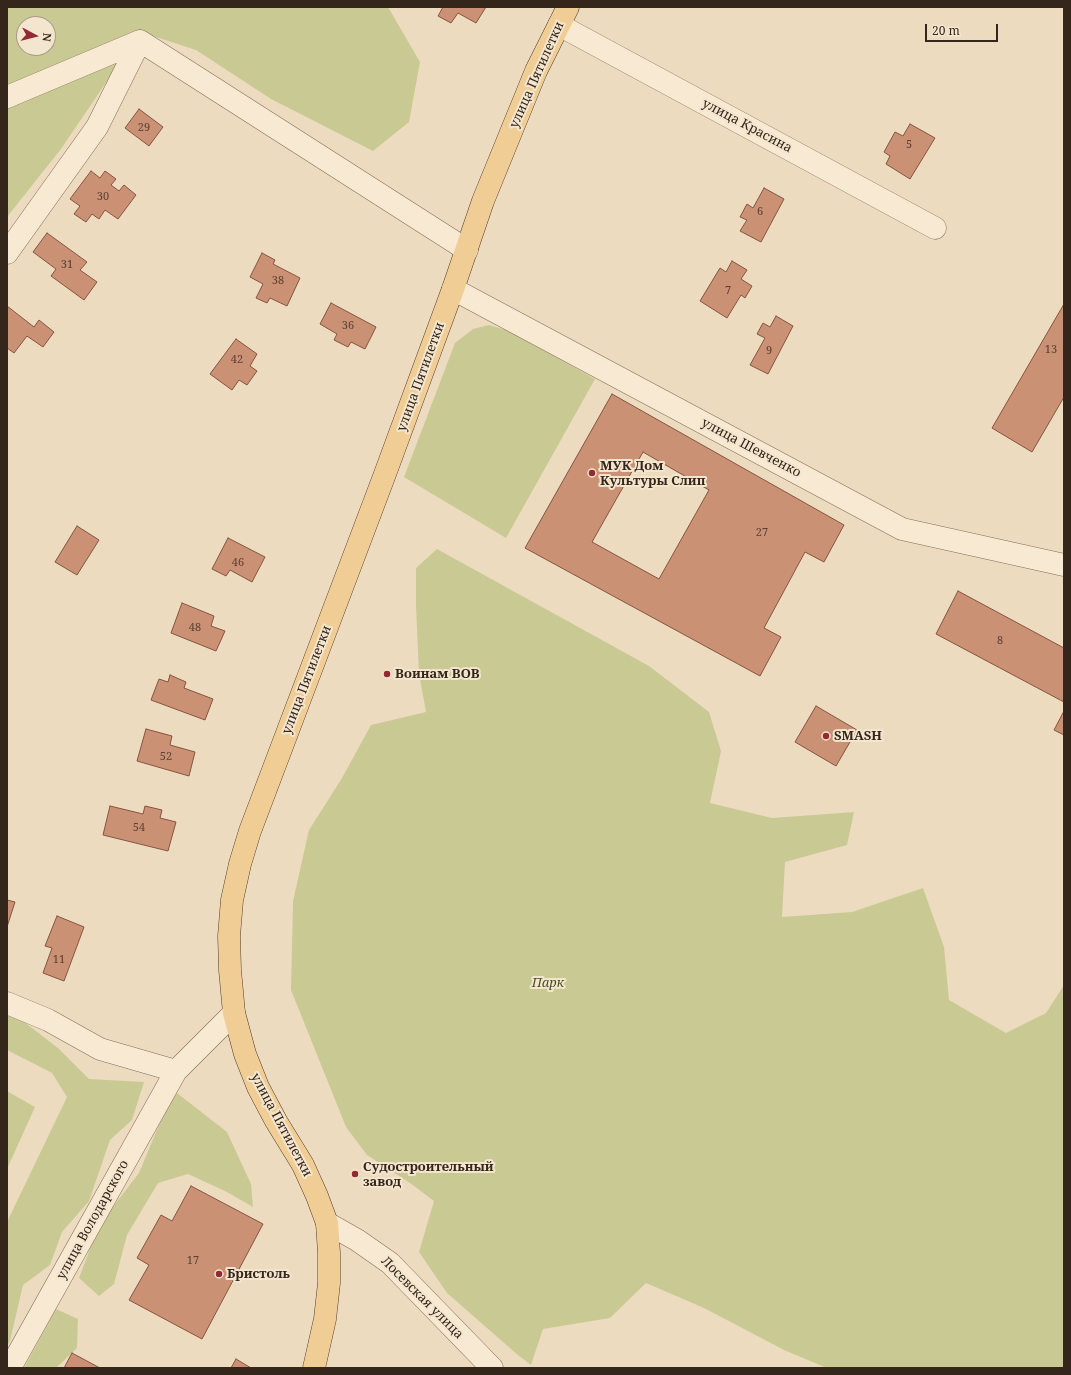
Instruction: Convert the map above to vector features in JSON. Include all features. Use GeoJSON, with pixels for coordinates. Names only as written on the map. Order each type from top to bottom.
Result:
{"type":"FeatureCollection","features":[{"type":"Feature","properties":{"kind":"main road","name":"улица Пятилетки"},"geometry":{"type":"LineString","coordinates":[[314,1368],[325,1319],[329,1283],[327,1223],[303,1165],[276,1121],[258,1087],[245,1054],[234,1013],[230,970],[229,936],[232,900],[250,831],[385,474],[467,250],[483,201],[536,71],[563,16]]}},
{"type":"Feature","properties":{"kind":"street","name":"улица Красина"},"geometry":{"type":"LineString","coordinates":[[563,16],[935,228]]}},
{"type":"Feature","properties":{"kind":"street"},"geometry":{"type":"LineString","coordinates":[[140,41],[467,250]]}},
{"type":"Feature","properties":{"kind":"street"},"geometry":{"type":"LineString","coordinates":[[7,97],[140,41]]}},
{"type":"Feature","properties":{"kind":"street"},"geometry":{"type":"LineString","coordinates":[[7,253],[97,127],[140,41]]}},
{"type":"Feature","properties":{"kind":"street","name":"улица Шевченко"},"geometry":{"type":"LineString","coordinates":[[453,289],[902,529],[1064,564]]}},
{"type":"Feature","properties":{"kind":"street"},"geometry":{"type":"LineString","coordinates":[[7,1003],[48,1020],[100,1049],[176,1071]]}},
{"type":"Feature","properties":{"kind":"street","name":"улица Володарского"},"geometry":{"type":"LineString","coordinates":[[10,1368],[176,1071],[234,1013]]}},
{"type":"Feature","properties":{"kind":"street","name":"Лосевская улица"},"geometry":{"type":"LineString","coordinates":[[327,1223],[357,1240],[390,1263],[492,1368]]}},
{"type":"Feature","properties":{"kind":"green space"},"geometry":{"type":"Polygon","coordinates":[[[7,7],[388,7],[420,62],[409,122],[373,151],[271,99],[196,50],[153,36],[124,56],[61,149],[7,217],[7,7]]]}},
{"type":"Feature","properties":{"kind":"green space"},"geometry":{"type":"Polygon","coordinates":[[[489,325],[509,331],[595,379],[506,538],[404,477],[455,343],[473,329],[489,325]]]}},
{"type":"Feature","properties":{"kind":"green space","name":"Парк"},"geometry":{"type":"Polygon","coordinates":[[[437,549],[649,666],[709,712],[721,751],[710,803],[772,818],[854,812],[847,845],[785,862],[782,917],[852,912],[923,888],[944,947],[949,1000],[1006,1033],[1046,1013],[1064,985],[1064,1368],[827,1368],[784,1350],[704,1308],[646,1283],[610,1318],[543,1329],[531,1365],[447,1293],[419,1252],[434,1201],[410,1183],[367,1155],[346,1127],[291,990],[293,901],[309,830],[342,778],[371,725],[426,712],[419,674],[416,568],[437,549]]]}},
{"type":"Feature","properties":{"kind":"green space"},"geometry":{"type":"Polygon","coordinates":[[[7,1013],[15,1015],[58,1048],[89,1079],[144,1082],[132,1120],[110,1140],[89,1201],[62,1232],[50,1265],[23,1285],[10,1341],[7,1346],[7,1222],[67,1097],[52,1073],[7,1050],[7,1013]]]}},
{"type":"Feature","properties":{"kind":"green space"},"geometry":{"type":"Polygon","coordinates":[[[7,1091],[35,1107],[7,1169],[7,1091]]]}},
{"type":"Feature","properties":{"kind":"green space"},"geometry":{"type":"Polygon","coordinates":[[[177,1093],[227,1132],[251,1184],[253,1207],[227,1192],[188,1174],[158,1183],[127,1235],[114,1284],[99,1296],[79,1278],[99,1225],[139,1173],[164,1113],[177,1093]]]}},
{"type":"Feature","properties":{"kind":"green space"},"geometry":{"type":"Polygon","coordinates":[[[56,1309],[78,1319],[77,1348],[56,1368],[24,1368],[56,1309]]]}},
{"type":"Feature","properties":{"kind":"building"},"geometry":{"type":"Polygon","coordinates":[[[443,7],[486,7],[476,23],[458,13],[451,23],[438,16],[443,7]]]}},
{"type":"Feature","properties":{"kind":"building"},"geometry":{"type":"Polygon","coordinates":[[[139,109],[163,127],[149,146],[125,128],[139,109]]]}},
{"type":"Feature","properties":{"kind":"building"},"geometry":{"type":"Polygon","coordinates":[[[910,124],[935,138],[910,179],[886,164],[890,156],[884,152],[895,132],[903,136],[910,124]]]}},
{"type":"Feature","properties":{"kind":"building"},"geometry":{"type":"Polygon","coordinates":[[[91,171],[100,178],[105,171],[116,179],[111,185],[119,191],[124,185],[136,195],[118,219],[105,210],[99,219],[92,214],[86,222],[74,214],[80,206],[70,199],[91,171]]]}},
{"type":"Feature","properties":{"kind":"building"},"geometry":{"type":"Polygon","coordinates":[[[764,188],[784,199],[761,242],[740,231],[747,220],[740,217],[747,204],[753,208],[764,188]]]}},
{"type":"Feature","properties":{"kind":"building"},"geometry":{"type":"Polygon","coordinates":[[[47,233],[87,262],[80,270],[97,282],[84,300],[51,276],[56,269],[33,252],[47,233]]]}},
{"type":"Feature","properties":{"kind":"building"},"geometry":{"type":"Polygon","coordinates":[[[262,253],[275,260],[273,264],[300,278],[287,306],[270,298],[267,303],[256,298],[263,284],[250,277],[262,253]]]}},
{"type":"Feature","properties":{"kind":"building"},"geometry":{"type":"Polygon","coordinates":[[[732,261],[747,270],[741,279],[752,286],[745,298],[741,295],[727,318],[700,301],[720,268],[726,272],[732,261]]]}},
{"type":"Feature","properties":{"kind":"building"},"geometry":{"type":"Polygon","coordinates":[[[331,303],[376,327],[365,349],[351,342],[348,347],[334,340],[337,334],[320,324],[331,303]]]}},
{"type":"Feature","properties":{"kind":"building"},"geometry":{"type":"Polygon","coordinates":[[[1064,304],[1064,397],[1032,452],[992,428],[1064,304]]]}},
{"type":"Feature","properties":{"kind":"building"},"geometry":{"type":"Polygon","coordinates":[[[7,306],[34,327],[39,320],[54,332],[43,347],[27,336],[14,353],[7,348],[7,306]]]}},
{"type":"Feature","properties":{"kind":"building"},"geometry":{"type":"Polygon","coordinates":[[[776,316],[793,326],[768,374],[750,365],[765,338],[757,334],[763,323],[770,327],[776,316]]]}},
{"type":"Feature","properties":{"kind":"building"},"geometry":{"type":"Polygon","coordinates":[[[236,339],[257,354],[250,366],[257,371],[247,385],[239,380],[232,390],[210,374],[236,339]]]}},
{"type":"Feature","properties":{"kind":"building"},"geometry":{"type":"Polygon","coordinates":[[[612,394],[844,525],[824,562],[805,552],[764,628],[781,637],[760,676],[525,548],[612,394]],[[643,452],[592,542],[659,579],[709,490],[643,452]]]}},
{"type":"Feature","properties":{"kind":"building"},"geometry":{"type":"Polygon","coordinates":[[[77,526],[99,540],[77,575],[55,562],[77,526]]]}},
{"type":"Feature","properties":{"kind":"building"},"geometry":{"type":"Polygon","coordinates":[[[228,538],[265,557],[252,582],[230,570],[226,576],[212,569],[228,538]]]}},
{"type":"Feature","properties":{"kind":"building"},"geometry":{"type":"Polygon","coordinates":[[[958,591],[1064,648],[1064,702],[936,634],[958,591]]]}},
{"type":"Feature","properties":{"kind":"building"},"geometry":{"type":"Polygon","coordinates":[[[182,603],[214,616],[211,626],[225,631],[216,651],[171,633],[182,603]]]}},
{"type":"Feature","properties":{"kind":"building"},"geometry":{"type":"Polygon","coordinates":[[[170,675],[186,682],[184,688],[213,699],[205,720],[151,700],[159,679],[168,682],[170,675]]]}},
{"type":"Feature","properties":{"kind":"building","name":"SMASH"},"geometry":{"type":"Polygon","coordinates":[[[816,706],[857,730],[836,766],[795,742],[816,706]]]}},
{"type":"Feature","properties":{"kind":"building"},"geometry":{"type":"Polygon","coordinates":[[[1064,711],[1064,735],[1054,730],[1064,711]]]}},
{"type":"Feature","properties":{"kind":"building"},"geometry":{"type":"Polygon","coordinates":[[[146,729],[172,736],[170,745],[195,752],[189,776],[137,761],[146,729]]]}},
{"type":"Feature","properties":{"kind":"building"},"geometry":{"type":"Polygon","coordinates":[[[110,806],[143,814],[145,806],[162,810],[160,818],[176,822],[168,851],[103,835],[110,806]]]}},
{"type":"Feature","properties":{"kind":"building"},"geometry":{"type":"Polygon","coordinates":[[[7,900],[15,902],[7,927],[7,900]]]}},
{"type":"Feature","properties":{"kind":"building"},"geometry":{"type":"Polygon","coordinates":[[[57,916],[84,927],[64,981],[43,973],[52,948],[45,946],[57,916]]]}},
{"type":"Feature","properties":{"kind":"building"},"geometry":{"type":"Polygon","coordinates":[[[191,1186],[263,1224],[202,1339],[129,1300],[149,1265],[137,1258],[161,1215],[172,1221],[191,1186]]]}},
{"type":"Feature","properties":{"kind":"building"},"geometry":{"type":"Polygon","coordinates":[[[72,1353],[100,1368],[64,1368],[72,1353]]]}},
{"type":"Feature","properties":{"kind":"building"},"geometry":{"type":"Polygon","coordinates":[[[236,1359],[251,1368],[231,1368],[236,1359]]]}},
{"type":"Feature","properties":{"kind":"place","name":"МУК Дом Культуры Слип"},"geometry":{"type":"Point","coordinates":[592,473]}},
{"type":"Feature","properties":{"kind":"place","name":"Воинам ВОВ"},"geometry":{"type":"Point","coordinates":[387,674]}},
{"type":"Feature","properties":{"kind":"place","name":"SMASH"},"geometry":{"type":"Point","coordinates":[826,736]}},
{"type":"Feature","properties":{"kind":"place","name":"Судостроительный завод"},"geometry":{"type":"Point","coordinates":[355,1174]}},
{"type":"Feature","properties":{"kind":"place","name":"Бристоль"},"geometry":{"type":"Point","coordinates":[219,1274]}}]}
